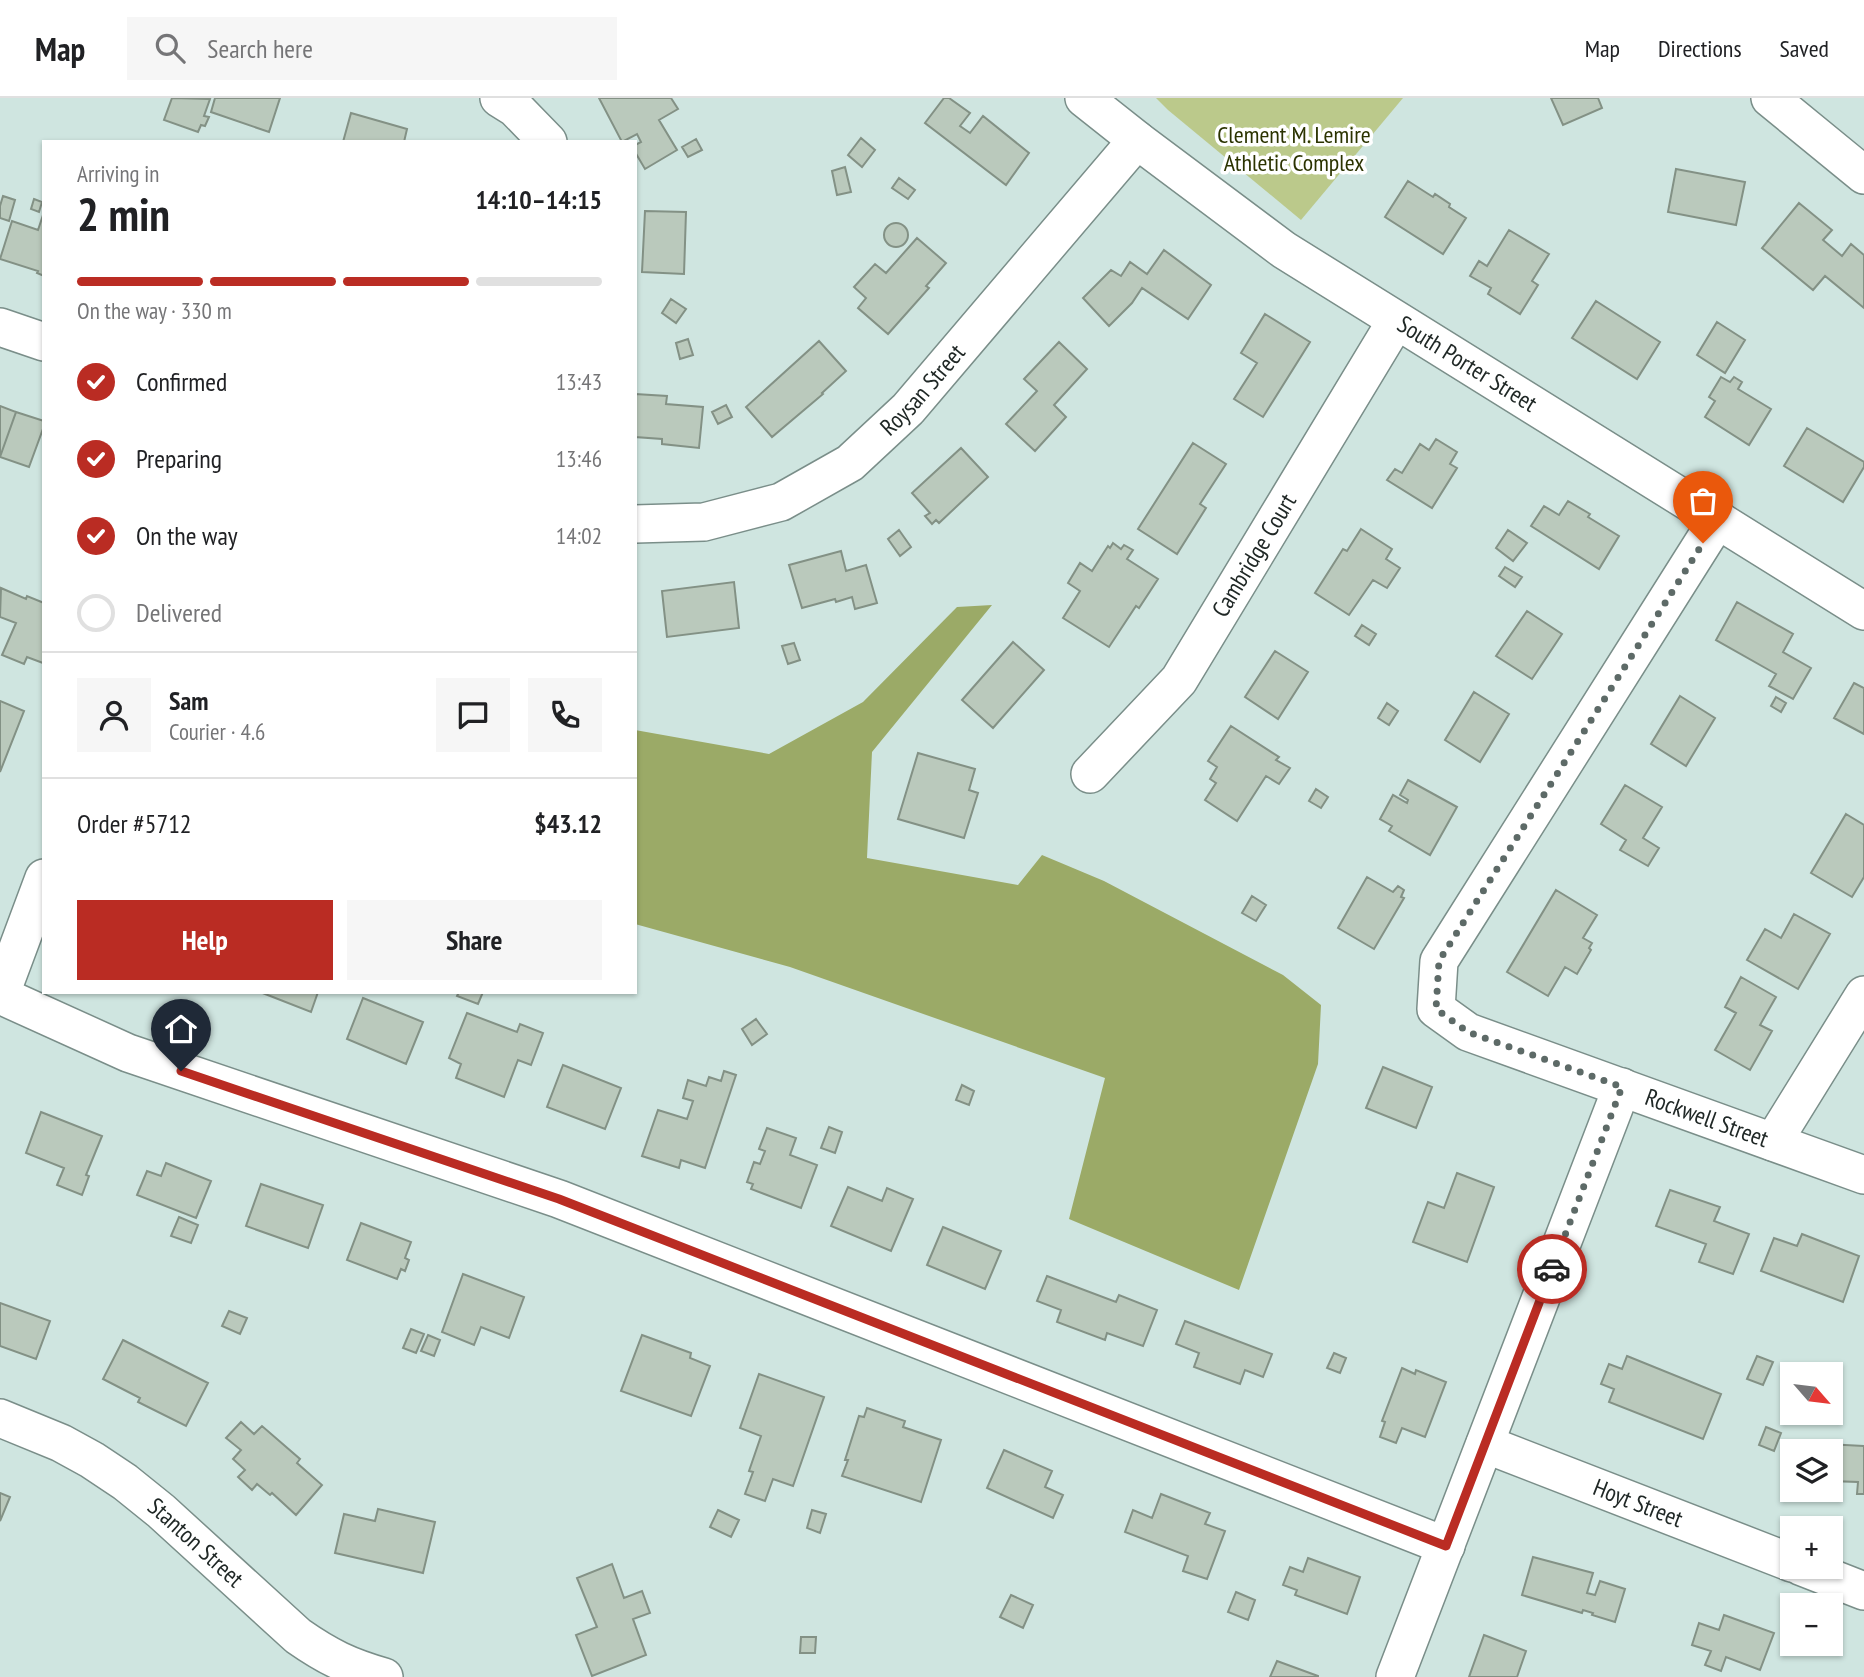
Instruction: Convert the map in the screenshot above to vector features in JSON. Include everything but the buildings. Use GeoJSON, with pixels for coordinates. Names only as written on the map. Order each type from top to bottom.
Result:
{"type":"FeatureCollection","features":[{"type":"Feature","properties":{"kind":"street"},"geometry":{"type":"LineString","coordinates":[[499,98],[514,108],[547,140]]}},
{"type":"Feature","properties":{"kind":"street","name":"South Porter Street"},"geometry":{"type":"LineString","coordinates":[[1084,98],[1284,250],[1864,611]]}},
{"type":"Feature","properties":{"kind":"street"},"geometry":{"type":"LineString","coordinates":[[1770,98],[1864,175]]}},
{"type":"Feature","properties":{"kind":"street","name":"Roysan Street"},"geometry":{"type":"LineString","coordinates":[[637,524],[704,522],[781,502],[850,463],[908,409],[1137,140]]}},
{"type":"Feature","properties":{"kind":"street","name":"Cambridge Court"},"geometry":{"type":"LineString","coordinates":[[1090,774],[1179,680],[1396,321]]}},
{"type":"Feature","properties":{"kind":"street"},"geometry":{"type":"LineString","coordinates":[[0,327],[42,341]]}},
{"type":"Feature","properties":{"kind":"street","name":"Rockwell Street"},"geometry":{"type":"LineString","coordinates":[[1718,519],[1439,961],[1436,1009],[1468,1032],[1864,1175]]}},
{"type":"Feature","properties":{"kind":"street"},"geometry":{"type":"LineString","coordinates":[[42,883],[0,995],[128,1054],[559,1199],[1446,1546]]}},
{"type":"Feature","properties":{"kind":"street"},"geometry":{"type":"LineString","coordinates":[[1773,1142],[1864,995]]}},
{"type":"Feature","properties":{"kind":"street"},"geometry":{"type":"LineString","coordinates":[[1395,1677],[1622,1087]]}},
{"type":"Feature","properties":{"kind":"street","name":"Stanton Street"},"geometry":{"type":"LineString","coordinates":[[0,1418],[61,1443],[125,1482],[161,1511],[298,1636],[346,1665],[384,1677]]}},
{"type":"Feature","properties":{"kind":"street","name":"Hoyt Street"},"geometry":{"type":"LineString","coordinates":[[1485,1444],[1780,1558]]}},
{"type":"Feature","properties":{"kind":"street"},"geometry":{"type":"LineString","coordinates":[[1833,1579],[1864,1591]]}},
{"type":"Feature","properties":{"kind":"green space","name":"Clement M. Lemire Athletic Complex"},"geometry":{"type":"Polygon","coordinates":[[[1156,98],[1403,98],[1301,220],[1156,98]]]}},
{"type":"Feature","properties":{"kind":"green space"},"geometry":{"type":"Polygon","coordinates":[[[992,605],[872,752],[867,858],[1018,885],[1042,855],[1104,881],[1283,975],[1321,1005],[1318,1064],[1239,1290],[1069,1219],[1105,1078],[790,967],[637,925],[637,730],[769,754],[863,702],[957,607],[992,605]]]}},
{"type":"Feature","properties":{"kind":"way so far"},"geometry":{"type":"LineString","coordinates":[[1552,1269],[1622,1087],[1468,1032],[1436,1009],[1439,961],[1703,543]]}},
{"type":"Feature","properties":{"kind":"route"},"geometry":{"type":"LineString","coordinates":[[181,1071],[559,1199],[1446,1546],[1552,1269]]}}]}
